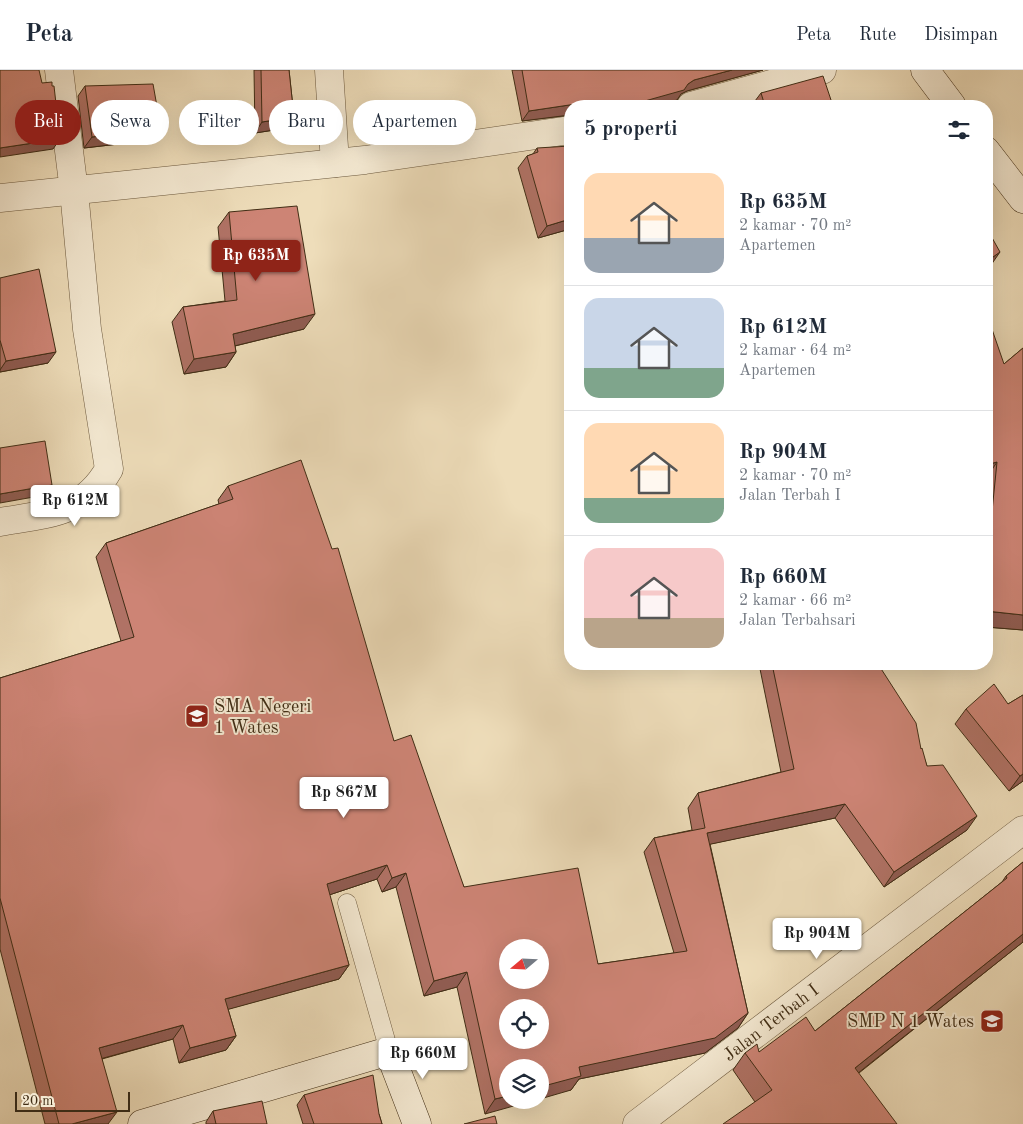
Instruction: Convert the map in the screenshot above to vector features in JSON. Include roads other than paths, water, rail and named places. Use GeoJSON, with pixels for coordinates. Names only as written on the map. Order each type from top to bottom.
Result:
{"type":"FeatureCollection","features":[{"type":"Feature","properties":{"kind":"street"},"geometry":{"type":"LineString","coordinates":[[0,522],[56,512],[76,504],[101,484],[109,470],[88,329],[59,70]]}},
{"type":"Feature","properties":{"kind":"street"},"geometry":{"type":"LineString","coordinates":[[329,70],[335,163]]}},
{"type":"Feature","properties":{"kind":"street"},"geometry":{"type":"LineString","coordinates":[[713,100],[822,70]]}},
{"type":"Feature","properties":{"kind":"street"},"geometry":{"type":"LineString","coordinates":[[925,70],[948,100]]}},
{"type":"Feature","properties":{"kind":"street"},"geometry":{"type":"LineString","coordinates":[[0,198],[335,163],[564,131]]}},
{"type":"Feature","properties":{"kind":"street"},"geometry":{"type":"LineString","coordinates":[[993,160],[1023,199]]}},
{"type":"Feature","properties":{"kind":"street","name":"Jalan Terbah I"},"geometry":{"type":"LineString","coordinates":[[637,1124],[1023,830]]}},
{"type":"Feature","properties":{"kind":"street"},"geometry":{"type":"LineString","coordinates":[[142,1124],[389,1051],[417,1124]]}},
{"type":"Feature","properties":{"kind":"lane"},"geometry":{"type":"LineString","coordinates":[[347,904],[389,1051]]}},
{"type":"Feature","properties":{"kind":"place","name":"SMA Negeri 1 Wates"},"geometry":{"type":"Point","coordinates":[197,716]}},
{"type":"Feature","properties":{"kind":"place","name":"SMP N 1 Wates"},"geometry":{"type":"Point","coordinates":[992,1021]}}]}
